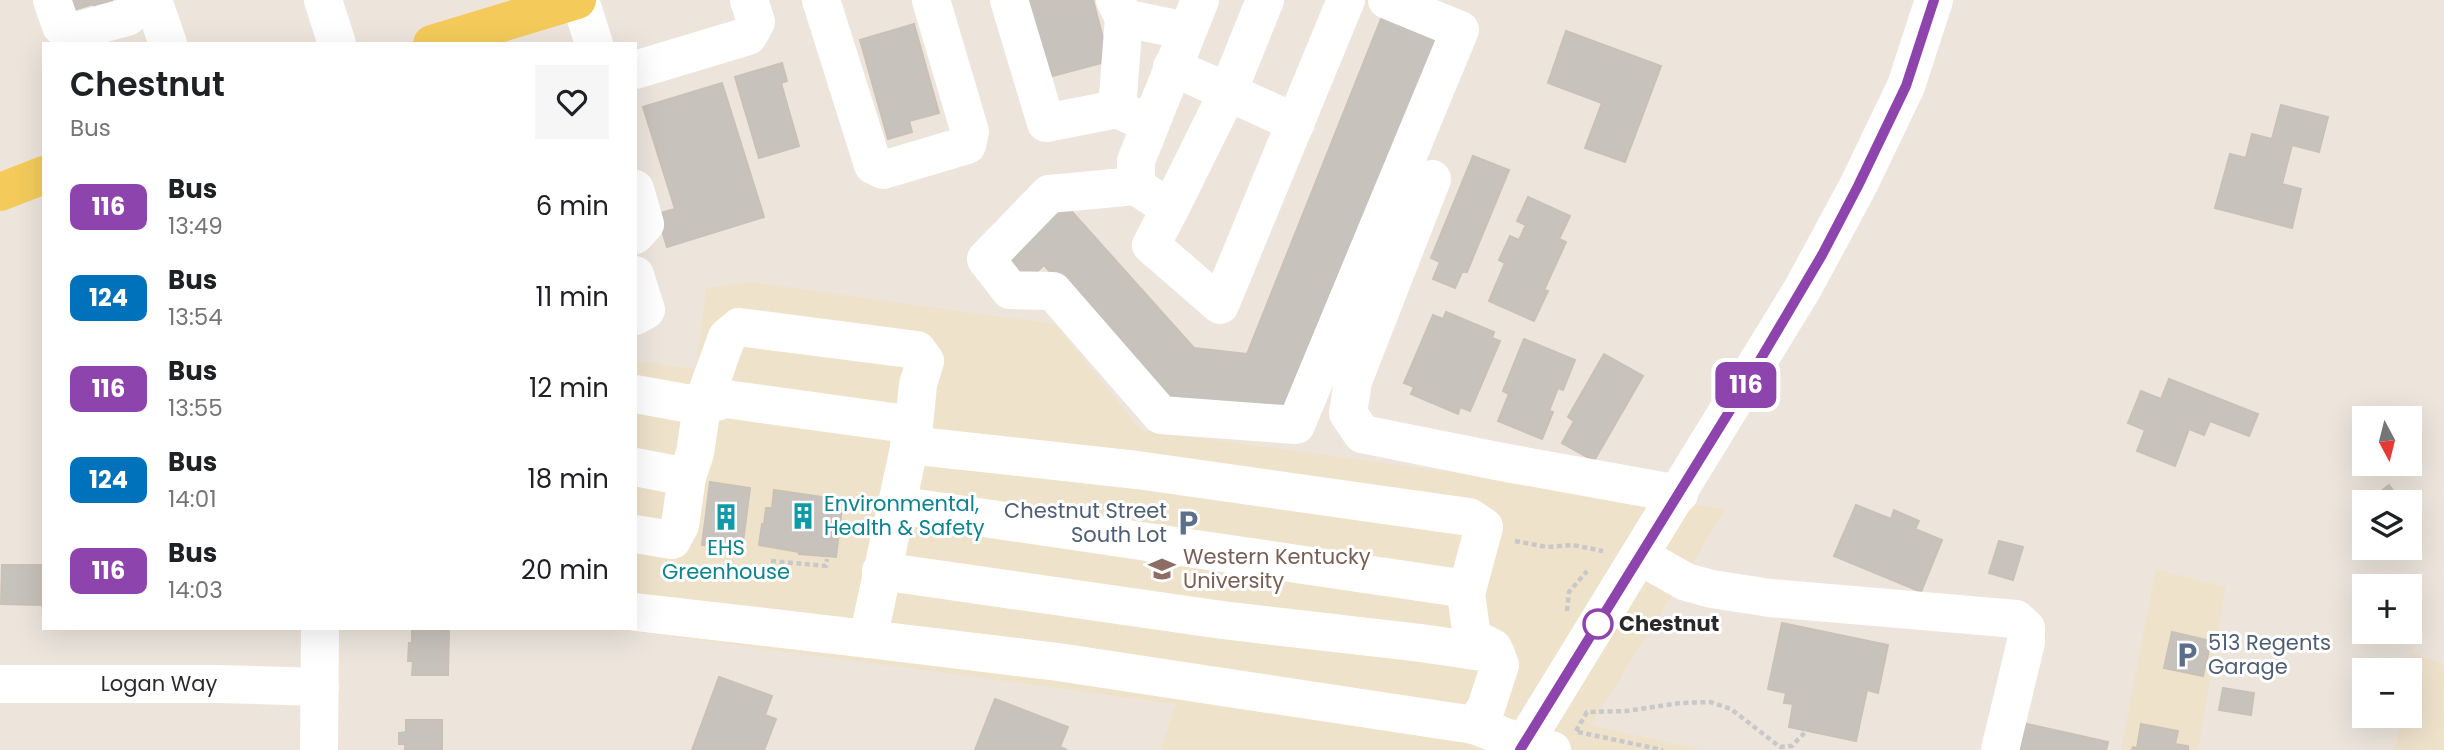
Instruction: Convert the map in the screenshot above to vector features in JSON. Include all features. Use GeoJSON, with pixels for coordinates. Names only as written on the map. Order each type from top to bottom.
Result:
{"type":"FeatureCollection","features":[{"type":"Feature","properties":{"kind":"main road"},"geometry":{"type":"LineString","coordinates":[[447,42],[579,0]]}},
{"type":"Feature","properties":{"kind":"main road"},"geometry":{"type":"LineString","coordinates":[[0,192],[42,176]]}},
{"type":"Feature","properties":{"kind":"street"},"geometry":{"type":"LineString","coordinates":[[40,0],[56,42]]}},
{"type":"Feature","properties":{"kind":"street"},"geometry":{"type":"LineString","coordinates":[[51,0],[61,26],[72,32],[127,17],[140,6],[139,0]]}},
{"type":"Feature","properties":{"kind":"street"},"geometry":{"type":"LineString","coordinates":[[153,0],[167,42]]}},
{"type":"Feature","properties":{"kind":"street"},"geometry":{"type":"LineString","coordinates":[[323,0],[336,42]]}},
{"type":"Feature","properties":{"kind":"street"},"geometry":{"type":"LineString","coordinates":[[579,0],[593,42]]}},
{"type":"Feature","properties":{"kind":"street"},"geometry":{"type":"LineString","coordinates":[[637,69],[748,36],[756,22],[749,0]]}},
{"type":"Feature","properties":{"kind":"street"},"geometry":{"type":"LineString","coordinates":[[821,0],[873,165],[883,170],[967,145],[970,132],[931,0]]}},
{"type":"Feature","properties":{"kind":"street"},"geometry":{"type":"LineString","coordinates":[[1009,0],[1046,123],[1134,116],[1172,66],[1193,16],[1119,9],[1134,116],[1136,174],[1170,209]]}},
{"type":"Feature","properties":{"kind":"street"},"geometry":{"type":"LineString","coordinates":[[1265,0],[1228,92],[1151,245],[1220,305],[1346,0]]}},
{"type":"Feature","properties":{"kind":"street"},"geometry":{"type":"LineString","coordinates":[[1136,174],[1049,194],[986,258],[1010,290],[1053,291],[1161,415],[1296,425],[1460,30],[1387,0]]}},
{"type":"Feature","properties":{"kind":"street"},"geometry":{"type":"LineString","coordinates":[[637,612],[1058,662],[1474,725],[1532,748],[1640,556],[1803,288],[1858,186],[1906,86],[1934,0]]}},
{"type":"Feature","properties":{"kind":"street"},"geometry":{"type":"LineString","coordinates":[[1172,66],[1296,123]]}},
{"type":"Feature","properties":{"kind":"street"},"geometry":{"type":"LineString","coordinates":[[1432,179],[1353,381],[1348,413],[1362,433],[1679,494]]}},
{"type":"Feature","properties":{"kind":"street"},"geometry":{"type":"LineString","coordinates":[[637,196],[645,224],[637,233]]}},
{"type":"Feature","properties":{"kind":"street"},"geometry":{"type":"LineString","coordinates":[[637,281],[646,310],[637,315]]}},
{"type":"Feature","properties":{"kind":"street"},"geometry":{"type":"LineString","coordinates":[[637,534],[672,540],[680,525],[702,406],[727,337],[739,327],[918,350],[925,361],[868,639]]}},
{"type":"Feature","properties":{"kind":"street"},"geometry":{"type":"LineString","coordinates":[[637,394],[702,406],[726,399],[911,435],[1469,517],[1498,534],[1467,589],[1472,637],[1493,648],[1500,664],[1486,708],[1474,725]]}},
{"type":"Feature","properties":{"kind":"street"},"geometry":{"type":"LineString","coordinates":[[637,467],[687,477]]}},
{"type":"Feature","properties":{"kind":"street"},"geometry":{"type":"LineString","coordinates":[[896,505],[1467,589]]}},
{"type":"Feature","properties":{"kind":"street"},"geometry":{"type":"LineString","coordinates":[[1640,556],[1686,582],[1712,589],[1770,598],[2016,619],[2026,628],[2026,642],[2005,720],[2000,750]]}},
{"type":"Feature","properties":{"kind":"street"},"geometry":{"type":"LineString","coordinates":[[881,571],[1222,620],[1496,654]]}},
{"type":"Feature","properties":{"kind":"street"},"geometry":{"type":"LineString","coordinates":[[319,750],[320,630]]}},
{"type":"Feature","properties":{"kind":"street","name":"Logan Way"},"geometry":{"type":"LineString","coordinates":[[0,684],[320,687]]}},
{"type":"Feature","properties":{"kind":"path"},"geometry":{"type":"LineString","coordinates":[[1498,534],[1547,547],[1573,545],[1604,552],[1569,592],[1566,606],[1568,616]]}},
{"type":"Feature","properties":{"kind":"path"},"geometry":{"type":"LineString","coordinates":[[771,561],[826,566],[827,559]]}},
{"type":"Feature","properties":{"kind":"path"},"geometry":{"type":"LineString","coordinates":[[1663,750],[1576,731],[1587,712],[1627,711],[1700,702],[1710,702],[1731,709],[1780,747],[1792,746],[1807,730]]}},
{"type":"Feature","properties":{"kind":"shaded area","name":"Western Kentucky University"},"geometry":{"type":"Polygon","coordinates":[[[751,282],[1055,324],[1141,430],[1726,509],[1591,725],[1702,750],[1160,750],[1176,704],[623,630],[637,630],[637,361],[696,369],[706,288],[751,282]]]}},
{"type":"Feature","properties":{"kind":"shaded area"},"geometry":{"type":"Polygon","coordinates":[[[2156,569],[2226,587],[2198,750],[2121,750],[2156,569]]]}},
{"type":"Feature","properties":{"kind":"shaded area"},"geometry":{"type":"Polygon","coordinates":[[[2411,653],[2444,664],[2444,750],[2395,750],[2399,728],[2422,728],[2422,658],[2410,658],[2411,653]]]}},
{"type":"Feature","properties":{"kind":"building"},"geometry":{"type":"Polygon","coordinates":[[[59,0],[112,0],[115,8],[96,15],[93,4],[64,13],[59,0]]]}},
{"type":"Feature","properties":{"kind":"building"},"geometry":{"type":"Polygon","coordinates":[[[1023,0],[1093,0],[1109,61],[1045,78],[1023,0]]]}},
{"type":"Feature","properties":{"kind":"building"},"geometry":{"type":"Polygon","coordinates":[[[1385,9],[1439,31],[1285,416],[1166,402],[1044,265],[1026,282],[1005,259],[1066,205],[1194,348],[1247,354],[1385,9]]]}},
{"type":"Feature","properties":{"kind":"building"},"geometry":{"type":"Polygon","coordinates":[[[914,24],[939,113],[909,121],[912,132],[888,139],[860,40],[914,24]]]}},
{"type":"Feature","properties":{"kind":"building"},"geometry":{"type":"Polygon","coordinates":[[[1566,31],[1661,66],[1625,162],[1585,148],[1602,103],[1548,83],[1566,31]]]}},
{"type":"Feature","properties":{"kind":"building"},"geometry":{"type":"Polygon","coordinates":[[[782,63],[787,81],[781,83],[799,146],[759,158],[735,77],[782,63]]]}},
{"type":"Feature","properties":{"kind":"building"},"geometry":{"type":"Polygon","coordinates":[[[722,83],[764,217],[667,247],[657,214],[675,209],[643,107],[722,83]]]}},
{"type":"Feature","properties":{"kind":"building"},"geometry":{"type":"Polygon","coordinates":[[[2281,105],[2328,117],[2319,152],[2292,145],[2282,184],[2301,189],[2292,228],[2215,208],[2230,154],[2246,158],[2252,134],[2272,139],[2281,105]]]}},
{"type":"Feature","properties":{"kind":"building"},"geometry":{"type":"Polygon","coordinates":[[[1473,156],[1509,170],[1467,272],[1462,272],[1455,288],[1433,279],[1440,262],[1431,258],[1473,156]]]}},
{"type":"Feature","properties":{"kind":"building"},"geometry":{"type":"Polygon","coordinates":[[[1528,197],[1570,216],[1559,239],[1566,242],[1544,290],[1548,291],[1534,321],[1489,301],[1505,263],[1499,260],[1510,236],[1519,240],[1526,225],[1517,221],[1528,197]]]}},
{"type":"Feature","properties":{"kind":"building"},"geometry":{"type":"Polygon","coordinates":[[[1446,312],[1494,332],[1492,338],[1500,341],[1470,411],[1460,407],[1458,414],[1411,394],[1414,387],[1404,383],[1433,315],[1443,319],[1446,312]]]}},
{"type":"Feature","properties":{"kind":"building"},"geometry":{"type":"Polygon","coordinates":[[[1524,339],[1575,360],[1563,390],[1558,388],[1549,411],[1553,412],[1542,439],[1498,421],[1509,394],[1503,391],[1524,339]]]}},
{"type":"Feature","properties":{"kind":"building"},"geometry":{"type":"Polygon","coordinates":[[[1604,354],[1643,376],[1594,461],[1562,443],[1574,421],[1568,417],[1604,354]]]}},
{"type":"Feature","properties":{"kind":"building"},"geometry":{"type":"Polygon","coordinates":[[[2169,379],[2258,414],[2249,436],[2210,421],[2204,435],[2189,429],[2175,466],[2137,451],[2145,430],[2128,423],[2141,391],[2161,399],[2169,379]]]}},
{"type":"Feature","properties":{"kind":"building","name":"EHS Greenhouse"},"geometry":{"type":"Polygon","coordinates":[[[710,482],[750,488],[742,550],[702,545],[710,482]]]}},
{"type":"Feature","properties":{"kind":"building","name":"Environmental, Health & Safety"},"geometry":{"type":"Polygon","coordinates":[[[774,490],[843,500],[836,557],[799,554],[759,545],[766,508],[772,508],[774,490]]]}},
{"type":"Feature","properties":{"kind":"building"},"geometry":{"type":"Polygon","coordinates":[[[1856,505],[1891,519],[1894,510],[1919,521],[1915,529],[1942,540],[1921,592],[1834,556],[1856,505]]]}},
{"type":"Feature","properties":{"kind":"building"},"geometry":{"type":"Polygon","coordinates":[[[1999,541],[2023,547],[2013,580],[1989,573],[1999,541]]]}},
{"type":"Feature","properties":{"kind":"building"},"geometry":{"type":"Polygon","coordinates":[[[2,565],[42,565],[42,605],[1,604],[2,565]]]}},
{"type":"Feature","properties":{"kind":"building"},"geometry":{"type":"Polygon","coordinates":[[[1782,623],[1888,645],[1878,693],[1867,690],[1856,741],[1789,727],[1793,704],[1784,703],[1786,693],[1768,689],[1782,623]]]}},
{"type":"Feature","properties":{"kind":"building"},"geometry":{"type":"Polygon","coordinates":[[[412,630],[449,630],[448,675],[412,675],[413,661],[408,661],[409,643],[412,643],[412,630]]]}},
{"type":"Feature","properties":{"kind":"building","name":"513 Regents Garage"},"geometry":{"type":"Polygon","coordinates":[[[2172,632],[2211,641],[2203,676],[2164,668],[2172,632]]]}},
{"type":"Feature","properties":{"kind":"building"},"geometry":{"type":"Polygon","coordinates":[[[719,677],[772,696],[765,715],[776,719],[764,750],[692,750],[719,677]]]}},
{"type":"Feature","properties":{"kind":"building"},"geometry":{"type":"Polygon","coordinates":[[[2223,688],[2254,693],[2251,715],[2219,710],[2223,688]]]}},
{"type":"Feature","properties":{"kind":"building"},"geometry":{"type":"Polygon","coordinates":[[[995,699],[1068,727],[1060,747],[1067,750],[975,750],[995,699]]]}},
{"type":"Feature","properties":{"kind":"building"},"geometry":{"type":"Polygon","coordinates":[[[406,720],[442,720],[442,750],[405,750],[405,744],[399,744],[399,733],[406,732],[406,720]]]}},
{"type":"Feature","properties":{"kind":"building"},"geometry":{"type":"Polygon","coordinates":[[[2014,721],[2108,742],[2106,750],[2007,750],[2014,721]]]}},
{"type":"Feature","properties":{"kind":"building"},"geometry":{"type":"Polygon","coordinates":[[[2141,724],[2178,731],[2175,744],[2188,746],[2188,750],[2132,750],[2133,747],[2137,748],[2141,724]]]}},
{"type":"Feature","properties":{"kind":"bus line","name":"116"},"geometry":{"type":"LineString","coordinates":[[1520,750],[1737,399],[1822,255],[1906,86],[1934,0]]}},
{"type":"Feature","properties":{"kind":"place","name":"Environmental, Health & Safety"},"geometry":{"type":"Point","coordinates":[803,516]}},
{"type":"Feature","properties":{"kind":"place","name":"EHS Greenhouse"},"geometry":{"type":"Point","coordinates":[726,517]}},
{"type":"Feature","properties":{"kind":"place","name":"Chestnut Street South Lot"},"geometry":{"type":"Point","coordinates":[1188,523]}},
{"type":"Feature","properties":{"kind":"place","name":"Western Kentucky University"},"geometry":{"type":"Point","coordinates":[1162,569]}},
{"type":"Feature","properties":{"kind":"place","name":"Chestnut"},"geometry":{"type":"Point","coordinates":[1598,624]}},
{"type":"Feature","properties":{"kind":"place","name":"513 Regents Garage"},"geometry":{"type":"Point","coordinates":[2187,655]}}]}
